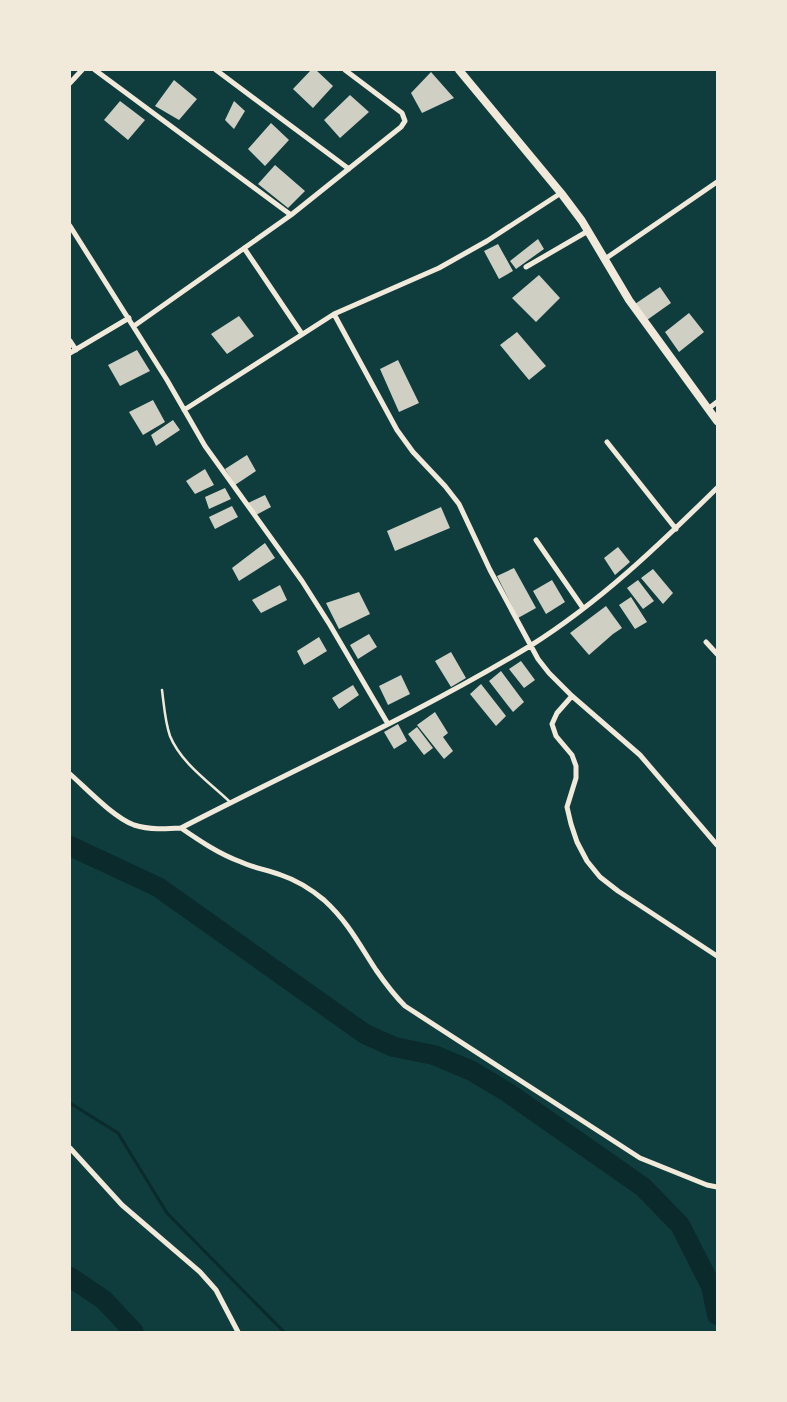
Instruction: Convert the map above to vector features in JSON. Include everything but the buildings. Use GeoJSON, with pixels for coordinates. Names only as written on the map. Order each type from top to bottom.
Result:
{"type":"FeatureCollection","features":[{"type":"Feature","properties":{"kind":"main road"},"geometry":{"type":"LineString","coordinates":[[459,70],[562,193],[588,231],[629,300],[717,421]]}},
{"type":"Feature","properties":{"kind":"street"},"geometry":{"type":"LineString","coordinates":[[70,83],[82,70]]}},
{"type":"Feature","properties":{"kind":"street"},"geometry":{"type":"LineString","coordinates":[[95,70],[290,215]]}},
{"type":"Feature","properties":{"kind":"street"},"geometry":{"type":"LineString","coordinates":[[216,70],[349,169]]}},
{"type":"Feature","properties":{"kind":"street"},"geometry":{"type":"LineString","coordinates":[[134,326],[290,215],[401,126],[405,121],[402,113],[345,70]]}},
{"type":"Feature","properties":{"kind":"street"},"geometry":{"type":"LineString","coordinates":[[605,259],[717,182]]}},
{"type":"Feature","properties":{"kind":"street"},"geometry":{"type":"LineString","coordinates":[[184,410],[334,314],[439,268],[487,241],[562,193]]}},
{"type":"Feature","properties":{"kind":"street"},"geometry":{"type":"LineString","coordinates":[[70,226],[134,326],[205,446],[302,581],[388,724]]}},
{"type":"Feature","properties":{"kind":"street"},"geometry":{"type":"LineString","coordinates":[[526,267],[588,231]]}},
{"type":"Feature","properties":{"kind":"street"},"geometry":{"type":"LineString","coordinates":[[244,248],[302,334]]}},
{"type":"Feature","properties":{"kind":"street"},"geometry":{"type":"LineString","coordinates":[[334,314],[397,430],[413,452],[459,504],[490,570],[530,646],[549,673],[572,696],[640,755],[717,845]]}},
{"type":"Feature","properties":{"kind":"street"},"geometry":{"type":"LineString","coordinates":[[70,354],[129,318]]}},
{"type":"Feature","properties":{"kind":"street"},"geometry":{"type":"LineString","coordinates":[[70,340],[76,350]]}},
{"type":"Feature","properties":{"kind":"street"},"geometry":{"type":"LineString","coordinates":[[708,409],[717,402]]}},
{"type":"Feature","properties":{"kind":"street"},"geometry":{"type":"LineString","coordinates":[[607,442],[676,528]]}},
{"type":"Feature","properties":{"kind":"street"},"geometry":{"type":"LineString","coordinates":[[70,774],[114,812],[134,825],[155,829],[181,828],[436,699],[530,646],[583,608],[652,552],[717,488]]}},
{"type":"Feature","properties":{"kind":"street"},"geometry":{"type":"LineString","coordinates":[[536,540],[583,608]]}},
{"type":"Feature","properties":{"kind":"street"},"geometry":{"type":"LineString","coordinates":[[706,642],[717,654]]}},
{"type":"Feature","properties":{"kind":"street"},"geometry":{"type":"LineString","coordinates":[[572,696],[557,713],[552,724],[556,736],[572,755],[576,766],[576,778],[567,807],[571,824],[587,861],[600,876],[618,891],[717,956]]}},
{"type":"Feature","properties":{"kind":"street"},"geometry":{"type":"LineString","coordinates":[[181,828],[225,856],[243,864],[281,875],[299,883],[323,899],[341,917],[390,990],[405,1006],[640,1158],[717,1187]]}},
{"type":"Feature","properties":{"kind":"street"},"geometry":{"type":"LineString","coordinates":[[70,1148],[122,1205],[200,1272],[216,1290],[238,1332]]}},
{"type":"Feature","properties":{"kind":"lane"},"geometry":{"type":"LineString","coordinates":[[162,690],[169,735],[176,748],[185,760],[230,802]]}},
{"type":"Feature","properties":{"kind":"waterway"},"geometry":{"type":"LineString","coordinates":[[70,846],[158,887],[365,1034],[394,1047],[434,1055],[472,1071],[507,1092],[643,1187],[680,1225],[711,1286],[717,1315]]}},
{"type":"Feature","properties":{"kind":"waterway"},"geometry":{"type":"LineString","coordinates":[[70,1103],[118,1133],[167,1213],[284,1332]]}},
{"type":"Feature","properties":{"kind":"waterway"},"geometry":{"type":"LineString","coordinates":[[70,1277],[104,1300],[134,1332]]}}]}
